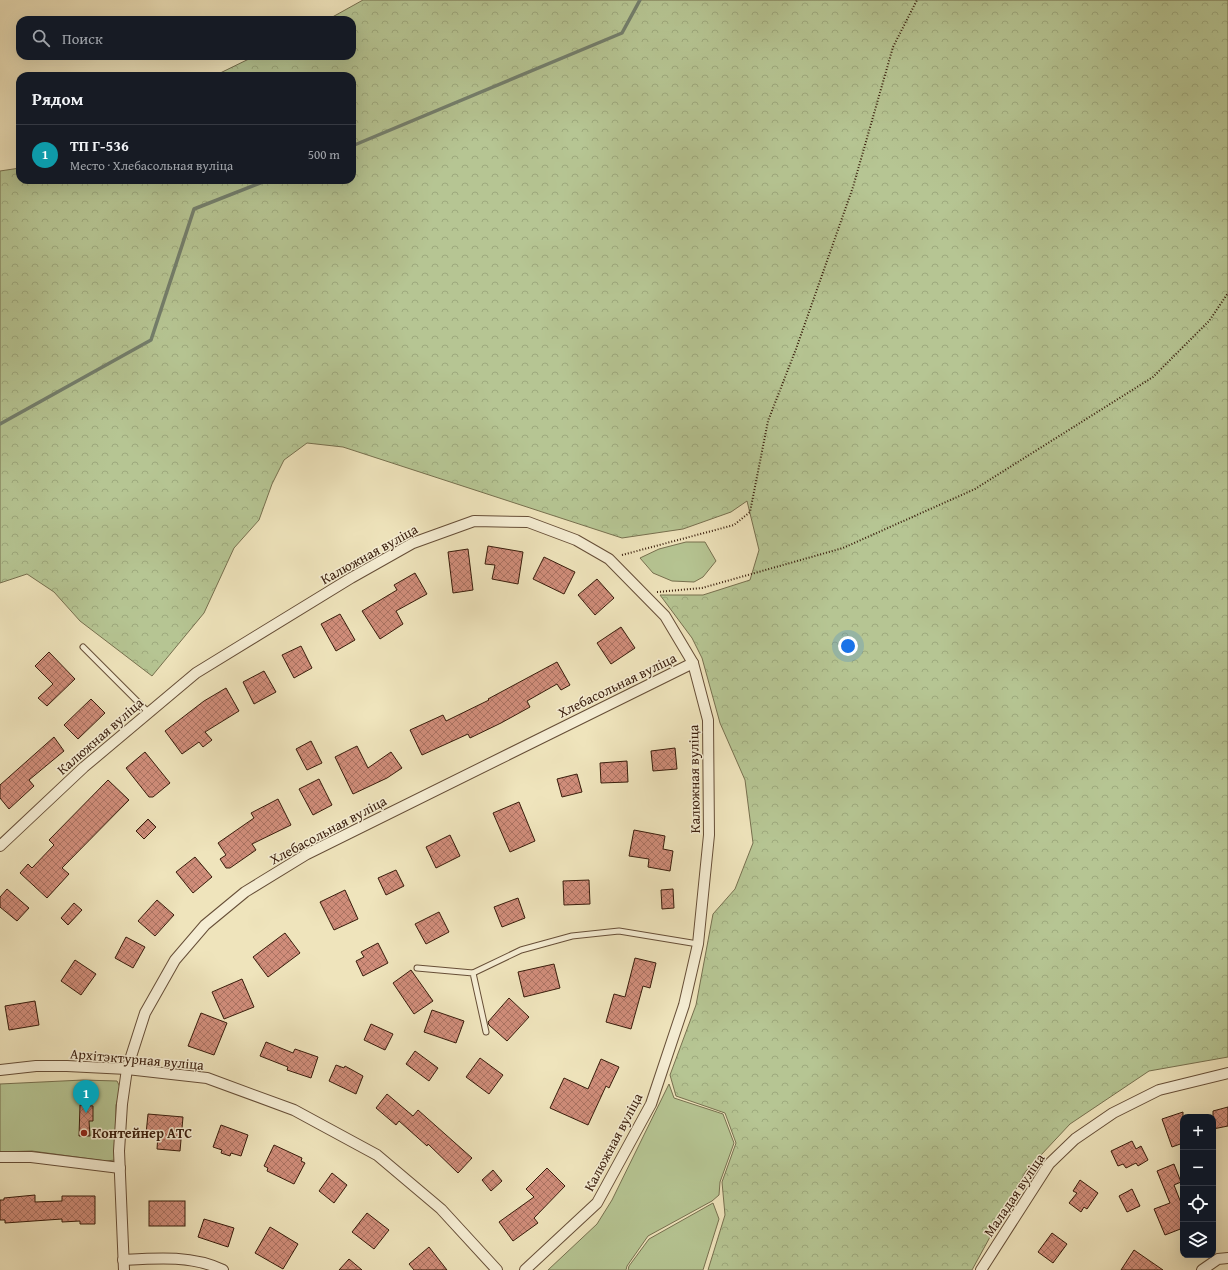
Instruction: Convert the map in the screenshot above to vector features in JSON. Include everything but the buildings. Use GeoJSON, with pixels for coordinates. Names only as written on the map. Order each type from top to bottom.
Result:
{"type":"FeatureCollection","features":[{"type":"Feature","properties":{"kind":"street","name":"Калюжная вуліца"},"geometry":{"type":"LineString","coordinates":[[0,846],[84,767],[196,673],[351,578],[413,543],[474,521],[528,522],[576,540],[609,559],[644,592],[665,616],[693,663],[708,720],[709,835],[698,944],[684,1004],[651,1104],[597,1203],[526,1270]]}},
{"type":"Feature","properties":{"kind":"street","name":"Хлебасольная вуліца"},"geometry":{"type":"LineString","coordinates":[[124,1270],[119,1151],[122,1104],[127,1069],[145,1013],[175,960],[205,925],[245,892],[307,854],[693,663]]}},
{"type":"Feature","properties":{"kind":"street","name":"Архітэктурная вуліца"},"geometry":{"type":"LineString","coordinates":[[0,1070],[36,1066],[68,1066],[127,1069],[207,1078],[300,1114],[377,1155],[441,1209],[497,1270]]}},
{"type":"Feature","properties":{"kind":"street","name":"Маладая вуліца"},"geometry":{"type":"LineString","coordinates":[[981,1270],[1049,1164],[1075,1139],[1113,1114],[1159,1090],[1228,1073]]}},
{"type":"Feature","properties":{"kind":"street"},"geometry":{"type":"LineString","coordinates":[[0,1157],[32,1157],[120,1168]]}},
{"type":"Feature","properties":{"kind":"street"},"geometry":{"type":"LineString","coordinates":[[123,1260],[169,1257],[213,1265],[223,1270]]}},
{"type":"Feature","properties":{"kind":"street"},"geometry":{"type":"LineString","coordinates":[[1202,1270],[1218,1259],[1228,1258]]}},
{"type":"Feature","properties":{"kind":"lane"},"geometry":{"type":"LineString","coordinates":[[83,647],[149,713]]}},
{"type":"Feature","properties":{"kind":"lane"},"geometry":{"type":"LineString","coordinates":[[417,968],[473,973],[521,950],[572,936],[619,931],[698,944]]}},
{"type":"Feature","properties":{"kind":"lane"},"geometry":{"type":"LineString","coordinates":[[473,973],[486,1032]]}},
{"type":"Feature","properties":{"kind":"path"},"geometry":{"type":"LineString","coordinates":[[609,559],[734,525],[750,512],[756,489],[768,422],[796,349],[853,186],[882,92],[893,47],[917,0]]}},
{"type":"Feature","properties":{"kind":"path"},"geometry":{"type":"LineString","coordinates":[[644,592],[702,588],[843,548],[975,489],[1153,377],[1209,321],[1228,293]]}},
{"type":"Feature","properties":{"kind":"green space"},"geometry":{"type":"Polygon","coordinates":[[[363,0],[1228,0],[1228,1057],[1149,1071],[1070,1124],[1026,1171],[972,1270],[708,1270],[725,1215],[722,1182],[736,1143],[725,1113],[676,1096],[670,1075],[696,1005],[713,914],[735,889],[753,843],[745,780],[720,723],[702,658],[692,638],[660,595],[703,595],[750,580],[759,550],[747,501],[731,512],[683,529],[622,538],[343,447],[307,443],[284,460],[272,484],[259,520],[234,548],[204,613],[152,676],[80,621],[54,592],[27,574],[0,583],[0,171],[16,169],[16,184],[356,184],[356,72],[222,72],[247,60],[356,60],[356,16],[334,16],[363,0]]]}},
{"type":"Feature","properties":{"kind":"green space"},"geometry":{"type":"Polygon","coordinates":[[[686,542],[705,542],[716,561],[703,577],[694,582],[672,581],[653,573],[640,558],[659,549],[686,542]]]}},
{"type":"Feature","properties":{"kind":"green space"},"geometry":{"type":"Polygon","coordinates":[[[83,1080],[117,1081],[121,1089],[116,1105],[115,1160],[106,1161],[32,1151],[0,1152],[0,1084],[83,1080]]]}},
{"type":"Feature","properties":{"kind":"green space"},"geometry":{"type":"Polygon","coordinates":[[[669,1084],[674,1098],[723,1114],[734,1143],[720,1182],[719,1195],[712,1201],[648,1236],[627,1266],[626,1270],[548,1270],[597,1224],[612,1200],[669,1084]]]}},
{"type":"Feature","properties":{"kind":"green space"},"geometry":{"type":"Polygon","coordinates":[[[713,1203],[719,1219],[703,1270],[628,1270],[629,1266],[649,1239],[713,1203]]]}},
{"type":"Feature","properties":{"kind":"waterway"},"geometry":{"type":"LineString","coordinates":[[356,144],[622,33],[640,0]]}},
{"type":"Feature","properties":{"kind":"waterway"},"geometry":{"type":"LineString","coordinates":[[0,424],[151,340],[194,209],[258,184]]}},
{"type":"Feature","properties":{"kind":"place","name":"ТП Г-536"},"geometry":{"type":"Point","coordinates":[86,1113]}},
{"type":"Feature","properties":{"kind":"place","name":"Контейнер АТС"},"geometry":{"type":"Point","coordinates":[84,1133]}}]}
